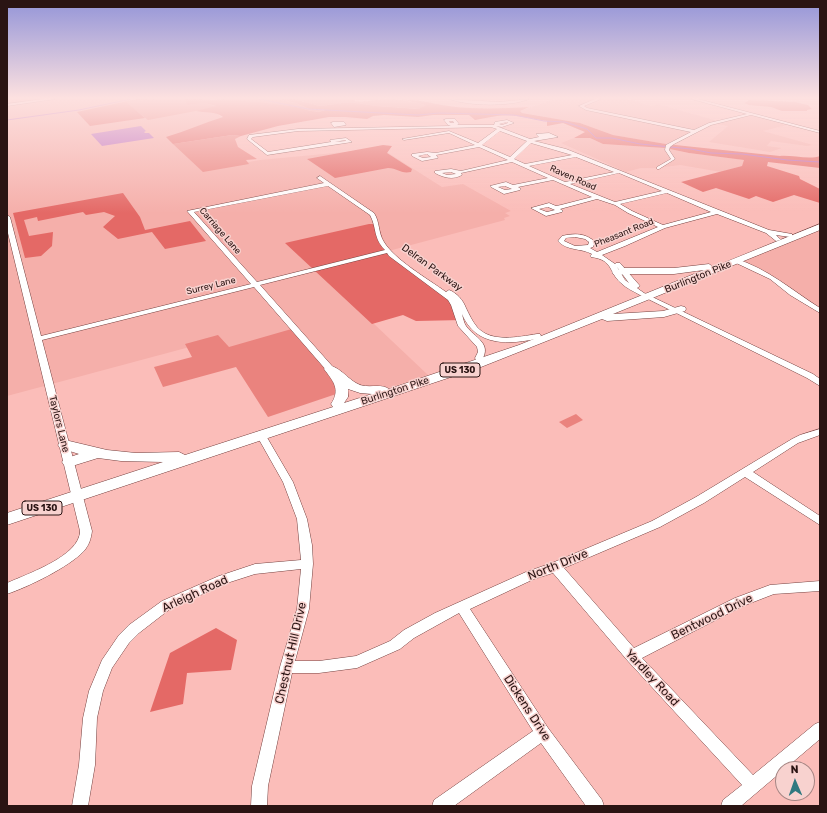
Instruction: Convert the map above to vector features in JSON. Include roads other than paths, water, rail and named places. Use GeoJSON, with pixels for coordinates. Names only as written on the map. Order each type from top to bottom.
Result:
{"type":"FeatureCollection","features":[{"type":"Feature","properties":{"kind":"highway","name":"Burlington Pike"},"geometry":{"type":"LineString","coordinates":[[7,512],[77,493],[262,436],[476,364],[592,320],[710,267],[820,223]]}},
{"type":"Feature","properties":{"kind":"highway","name":"Burlington Pike"},"geometry":{"type":"LineString","coordinates":[[7,519],[179,457],[479,358],[736,261],[820,227]]}},
{"type":"Feature","properties":{"kind":"highway"},"geometry":{"type":"LineString","coordinates":[[621,272],[674,271],[710,267]]}},
{"type":"Feature","properties":{"kind":"highway"},"geometry":{"type":"LineString","coordinates":[[592,320],[680,310]]}},
{"type":"Feature","properties":{"kind":"highway"},"geometry":{"type":"LineString","coordinates":[[330,369],[354,388],[370,391],[385,389]]}},
{"type":"Feature","properties":{"kind":"highway"},"geometry":{"type":"LineString","coordinates":[[330,369],[342,388],[342,398],[337,404]]}},
{"type":"Feature","properties":{"kind":"highway"},"geometry":{"type":"LineString","coordinates":[[65,445],[82,452],[144,458],[179,457]]}},
{"type":"Feature","properties":{"kind":"highway"},"geometry":{"type":"LineString","coordinates":[[69,462],[87,456],[101,454]]}},
{"type":"Feature","properties":{"kind":"street"},"geometry":{"type":"LineString","coordinates":[[250,137],[250,141],[267,154],[334,143]]}},
{"type":"Feature","properties":{"kind":"street","name":"Raven Road"},"geometry":{"type":"LineString","coordinates":[[404,139],[412,142],[424,140],[418,137]]}},
{"type":"Feature","properties":{"kind":"street","name":"Raven Road"},"geometry":{"type":"LineString","coordinates":[[461,137],[597,197],[616,203]]}},
{"type":"Feature","properties":{"kind":"street"},"geometry":{"type":"LineString","coordinates":[[431,154],[480,145],[489,137]]}},
{"type":"Feature","properties":{"kind":"street"},"geometry":{"type":"LineString","coordinates":[[521,137],[577,155],[718,211],[768,232],[778,240]]}},
{"type":"Feature","properties":{"kind":"street"},"geometry":{"type":"LineString","coordinates":[[457,172],[512,160],[530,141],[542,137]]}},
{"type":"Feature","properties":{"kind":"street"},"geometry":{"type":"LineString","coordinates":[[659,168],[673,159],[668,150],[668,146],[686,137]]}},
{"type":"Feature","properties":{"kind":"street"},"geometry":{"type":"LineString","coordinates":[[524,165],[577,155]]}},
{"type":"Feature","properties":{"kind":"street"},"geometry":{"type":"LineString","coordinates":[[565,183],[619,172]]}},
{"type":"Feature","properties":{"kind":"street","name":"Delran Parkway"},"geometry":{"type":"LineString","coordinates":[[320,178],[372,214],[376,222],[379,237],[390,251],[391,255],[451,299],[455,305],[462,326],[481,346],[482,352],[479,358]]}},
{"type":"Feature","properties":{"kind":"street"},"geometry":{"type":"LineString","coordinates":[[512,187],[554,178]]}},
{"type":"Feature","properties":{"kind":"street","name":"Carriage Lane"},"geometry":{"type":"LineString","coordinates":[[328,184],[190,210],[254,285],[330,369]]}},
{"type":"Feature","properties":{"kind":"street"},"geometry":{"type":"LineString","coordinates":[[616,203],[667,191]]}},
{"type":"Feature","properties":{"kind":"street"},"geometry":{"type":"LineString","coordinates":[[556,208],[597,197]]}},
{"type":"Feature","properties":{"kind":"street","name":"Pheasant Road"},"geometry":{"type":"LineString","coordinates":[[616,203],[628,211],[663,227]]}},
{"type":"Feature","properties":{"kind":"street","name":"Pheasant Road"},"geometry":{"type":"LineString","coordinates":[[597,254],[623,245],[663,227],[718,211]]}},
{"type":"Feature","properties":{"kind":"street","name":"Taylors Lane"},"geometry":{"type":"LineString","coordinates":[[7,217],[86,531],[85,540],[77,550],[63,561],[7,590]]}},
{"type":"Feature","properties":{"kind":"street"},"geometry":{"type":"LineString","coordinates":[[768,232],[790,235]]}},
{"type":"Feature","properties":{"kind":"street"},"geometry":{"type":"LineString","coordinates":[[597,254],[591,246],[591,241],[583,236],[567,236],[561,239],[567,246],[582,248],[617,264],[621,272],[631,282],[648,294],[810,376],[820,383]]}},
{"type":"Feature","properties":{"kind":"street"},"geometry":{"type":"LineString","coordinates":[[582,248],[591,246]]}},
{"type":"Feature","properties":{"kind":"street","name":"Delran Parkway"},"geometry":{"type":"LineString","coordinates":[[390,251],[397,253],[458,299],[464,306],[470,323],[480,334],[506,340],[537,336]]}},
{"type":"Feature","properties":{"kind":"street","name":"Surrey Lane"},"geometry":{"type":"LineString","coordinates":[[38,339],[390,251]]}},
{"type":"Feature","properties":{"kind":"street"},"geometry":{"type":"LineString","coordinates":[[736,261],[772,278],[792,294],[820,311]]}},
{"type":"Feature","properties":{"kind":"street","name":"North Drive"},"geometry":{"type":"LineString","coordinates":[[287,667],[319,667],[357,662],[395,645],[416,630],[462,606],[530,575],[555,567],[656,524],[700,500],[803,436],[820,432]]}},
{"type":"Feature","properties":{"kind":"street","name":"Chestnut Hill Drive"},"geometry":{"type":"LineString","coordinates":[[259,806],[260,786],[287,667],[303,609],[307,564],[302,519],[288,482],[262,436]]}},
{"type":"Feature","properties":{"kind":"street"},"geometry":{"type":"LineString","coordinates":[[746,472],[820,520]]}},
{"type":"Feature","properties":{"kind":"street","name":"Arleigh Road"},"geometry":{"type":"LineString","coordinates":[[80,806],[87,765],[90,718],[96,690],[107,664],[124,639],[134,629],[166,605],[223,579],[262,568],[307,564]]}},
{"type":"Feature","properties":{"kind":"street","name":"Yardley Road"},"geometry":{"type":"LineString","coordinates":[[555,567],[632,656],[753,786]]}},
{"type":"Feature","properties":{"kind":"street","name":"Bentwood Drive"},"geometry":{"type":"LineString","coordinates":[[632,656],[739,602],[774,589],[820,586]]}},
{"type":"Feature","properties":{"kind":"street","name":"Dickens Drive"},"geometry":{"type":"LineString","coordinates":[[462,606],[543,733],[596,806]]}},
{"type":"Feature","properties":{"kind":"street"},"geometry":{"type":"LineString","coordinates":[[729,806],[820,729]]}},
{"type":"Feature","properties":{"kind":"street"},"geometry":{"type":"LineString","coordinates":[[440,806],[543,733]]}},
{"type":"Feature","properties":{"kind":"waterway"},"geometry":{"type":"LineString","coordinates":[[595,137],[612,138],[640,144],[691,149],[711,153],[742,154],[787,160],[820,162]]}}]}
